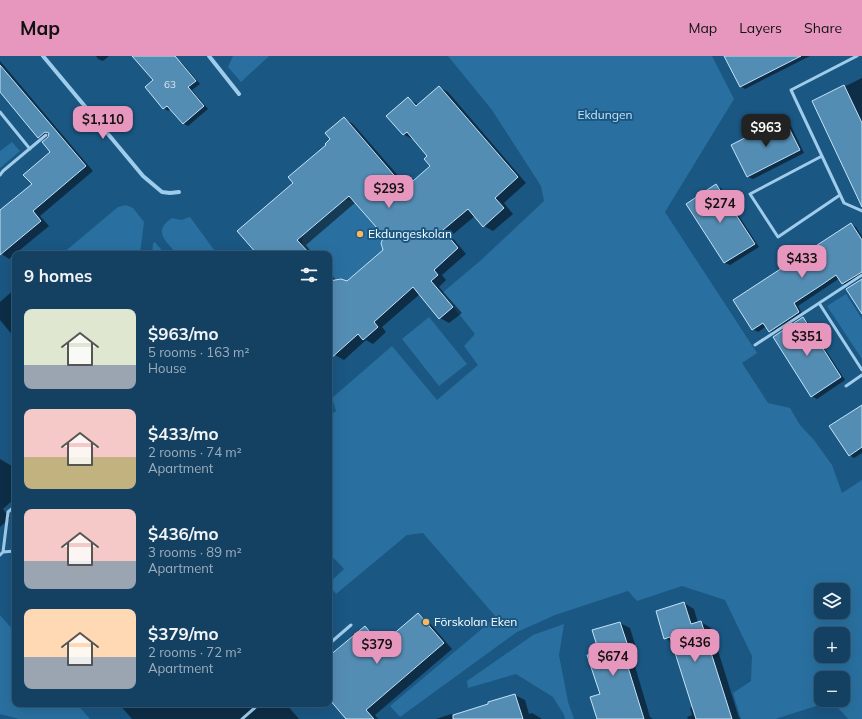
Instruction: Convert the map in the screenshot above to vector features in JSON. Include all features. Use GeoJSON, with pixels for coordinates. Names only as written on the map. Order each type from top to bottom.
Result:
{"type":"FeatureCollection","features":[{"type":"Feature","properties":{"kind":"street"},"geometry":{"type":"LineString","coordinates":[[43,56],[143,176],[162,192],[179,192]]}},
{"type":"Feature","properties":{"kind":"street"},"geometry":{"type":"LineString","coordinates":[[209,56],[239,94]]}},
{"type":"Feature","properties":{"kind":"lane"},"geometry":{"type":"LineString","coordinates":[[857,56],[791,90],[844,203],[862,211]]}},
{"type":"Feature","properties":{"kind":"lane"},"geometry":{"type":"LineString","coordinates":[[0,112],[30,148]]}},
{"type":"Feature","properties":{"kind":"lane"},"geometry":{"type":"LineString","coordinates":[[0,175],[2,171],[46,135]]}},
{"type":"Feature","properties":{"kind":"lane"},"geometry":{"type":"LineString","coordinates":[[822,156],[750,194],[778,237],[840,195]]}},
{"type":"Feature","properties":{"kind":"lane"},"geometry":{"type":"LineString","coordinates":[[755,345],[862,275]]}},
{"type":"Feature","properties":{"kind":"lane"},"geometry":{"type":"LineString","coordinates":[[819,303],[862,370]]}},
{"type":"Feature","properties":{"kind":"lane"},"geometry":{"type":"LineString","coordinates":[[846,386],[862,376]]}},
{"type":"Feature","properties":{"kind":"lane"},"geometry":{"type":"LineString","coordinates":[[0,555],[3,552],[8,512],[12,509]]}},
{"type":"Feature","properties":{"kind":"lane"},"geometry":{"type":"LineString","coordinates":[[3,552],[12,551]]}},
{"type":"Feature","properties":{"kind":"lane"},"geometry":{"type":"LineString","coordinates":[[332,642],[352,625]]}},
{"type":"Feature","properties":{"kind":"lane"},"geometry":{"type":"LineString","coordinates":[[242,719],[256,707]]}},
{"type":"Feature","properties":{"kind":"green space"},"geometry":{"type":"Polygon","coordinates":[[[233,56],[269,56],[241,82],[228,67],[233,56]]]}},
{"type":"Feature","properties":{"kind":"green space","name":"Ekdungen"},"geometry":{"type":"Polygon","coordinates":[[[448,56],[712,56],[734,99],[665,212],[757,353],[742,363],[768,403],[790,408],[800,425],[814,440],[832,465],[842,493],[862,480],[862,719],[848,719],[837,707],[850,707],[850,671],[814,671],[814,707],[775,719],[741,719],[733,693],[751,681],[752,656],[725,600],[682,586],[637,601],[628,591],[555,615],[517,632],[400,717],[390,706],[496,617],[423,533],[407,535],[336,594],[332,589],[332,580],[344,569],[332,556],[332,414],[336,411],[332,398],[392,346],[437,400],[478,365],[464,346],[475,334],[442,293],[480,261],[544,201],[541,186],[492,110],[448,56]]]}},
{"type":"Feature","properties":{"kind":"green space"},"geometry":{"type":"Polygon","coordinates":[[[12,142],[20,151],[0,168],[0,151],[12,142]]]}},
{"type":"Feature","properties":{"kind":"green space"},"geometry":{"type":"Polygon","coordinates":[[[344,200],[354,201],[384,236],[381,243],[383,250],[347,281],[333,281],[332,251],[307,251],[302,245],[303,235],[344,200]]]}},
{"type":"Feature","properties":{"kind":"green space"},"geometry":{"type":"Polygon","coordinates":[[[126,205],[133,208],[144,222],[140,251],[66,251],[118,207],[126,205]]]}},
{"type":"Feature","properties":{"kind":"green space"},"geometry":{"type":"Polygon","coordinates":[[[190,217],[215,251],[174,251],[163,236],[163,227],[172,218],[181,220],[190,217]]]}},
{"type":"Feature","properties":{"kind":"green space"},"geometry":{"type":"Polygon","coordinates":[[[155,242],[162,251],[152,251],[153,243],[155,242]]]}},
{"type":"Feature","properties":{"kind":"green space"},"geometry":{"type":"Polygon","coordinates":[[[846,294],[862,319],[862,359],[827,306],[846,294]]]}},
{"type":"Feature","properties":{"kind":"green space"},"geometry":{"type":"Polygon","coordinates":[[[429,317],[467,364],[439,386],[402,339],[429,317]]]}},
{"type":"Feature","properties":{"kind":"green space"},"geometry":{"type":"Polygon","coordinates":[[[0,615],[12,629],[12,707],[80,707],[90,719],[19,719],[0,714],[0,615]]]}},
{"type":"Feature","properties":{"kind":"green space"},"geometry":{"type":"Polygon","coordinates":[[[564,624],[559,655],[568,702],[574,719],[565,719],[553,697],[516,674],[468,688],[467,681],[533,635],[564,624]]]}},
{"type":"Feature","properties":{"kind":"building"},"geometry":{"type":"Polygon","coordinates":[[[132,56],[175,56],[196,81],[188,87],[204,106],[183,124],[167,106],[163,109],[145,87],[153,80],[132,56]]]}},
{"type":"Feature","properties":{"kind":"building"},"geometry":{"type":"Polygon","coordinates":[[[724,56],[801,56],[740,87],[724,56]]]}},
{"type":"Feature","properties":{"kind":"building"},"geometry":{"type":"Polygon","coordinates":[[[0,65],[86,166],[33,211],[41,221],[0,255],[0,210],[32,184],[23,175],[50,152],[42,142],[48,137],[49,133],[45,132],[38,138],[0,92],[0,65]]]}},
{"type":"Feature","properties":{"kind":"building"},"geometry":{"type":"Polygon","coordinates":[[[844,85],[862,123],[862,207],[812,101],[844,85]]]}},
{"type":"Feature","properties":{"kind":"building"},"geometry":{"type":"Polygon","coordinates":[[[439,86],[518,177],[495,198],[504,208],[483,227],[468,209],[443,230],[458,248],[434,270],[438,275],[431,281],[453,307],[439,319],[413,287],[374,322],[378,327],[370,334],[363,340],[358,334],[332,357],[332,280],[341,279],[347,281],[383,250],[381,243],[384,236],[349,196],[297,240],[307,251],[254,251],[237,231],[293,183],[288,177],[326,145],[325,144],[330,139],[325,133],[344,117],[405,188],[430,166],[424,159],[427,156],[407,132],[403,135],[386,116],[408,97],[416,106],[439,86]]]}},
{"type":"Feature","properties":{"kind":"building"},"geometry":{"type":"Polygon","coordinates":[[[784,118],[800,150],[747,177],[731,145],[784,118]]]}},
{"type":"Feature","properties":{"kind":"building"},"geometry":{"type":"Polygon","coordinates":[[[716,184],[755,244],[724,263],[686,204],[716,184]]]}},
{"type":"Feature","properties":{"kind":"building"},"geometry":{"type":"Polygon","coordinates":[[[851,223],[862,240],[862,272],[842,284],[836,275],[794,303],[799,312],[769,332],[763,323],[752,330],[733,300],[851,223]]]}},
{"type":"Feature","properties":{"kind":"building"},"geometry":{"type":"Polygon","coordinates":[[[862,279],[862,314],[846,289],[862,279]]]}},
{"type":"Feature","properties":{"kind":"building"},"geometry":{"type":"Polygon","coordinates":[[[803,317],[841,377],[811,397],[773,337],[803,317]]]}},
{"type":"Feature","properties":{"kind":"building"},"geometry":{"type":"Polygon","coordinates":[[[862,405],[862,447],[849,456],[829,426],[862,405]]]}},
{"type":"Feature","properties":{"kind":"building"},"geometry":{"type":"Polygon","coordinates":[[[684,602],[691,624],[701,621],[732,719],[696,719],[670,637],[664,639],[656,611],[684,602]]]}},
{"type":"Feature","properties":{"kind":"building"},"geometry":{"type":"Polygon","coordinates":[[[418,613],[444,643],[366,710],[374,719],[346,719],[332,703],[332,654],[365,626],[378,642],[389,633],[391,636],[418,613]]]}},
{"type":"Feature","properties":{"kind":"building"},"geometry":{"type":"Polygon","coordinates":[[[620,622],[629,649],[623,651],[644,719],[597,719],[590,697],[600,694],[587,655],[599,652],[592,630],[620,622]]]}},
{"type":"Feature","properties":{"kind":"building"},"geometry":{"type":"Polygon","coordinates":[[[515,694],[523,719],[453,719],[453,715],[515,694]]]}},
{"type":"Feature","properties":{"kind":"place","name":"Ekdungeskolan"},"geometry":{"type":"Point","coordinates":[360,234]}},
{"type":"Feature","properties":{"kind":"place","name":"Förskolan Eken"},"geometry":{"type":"Point","coordinates":[426,622]}}]}
